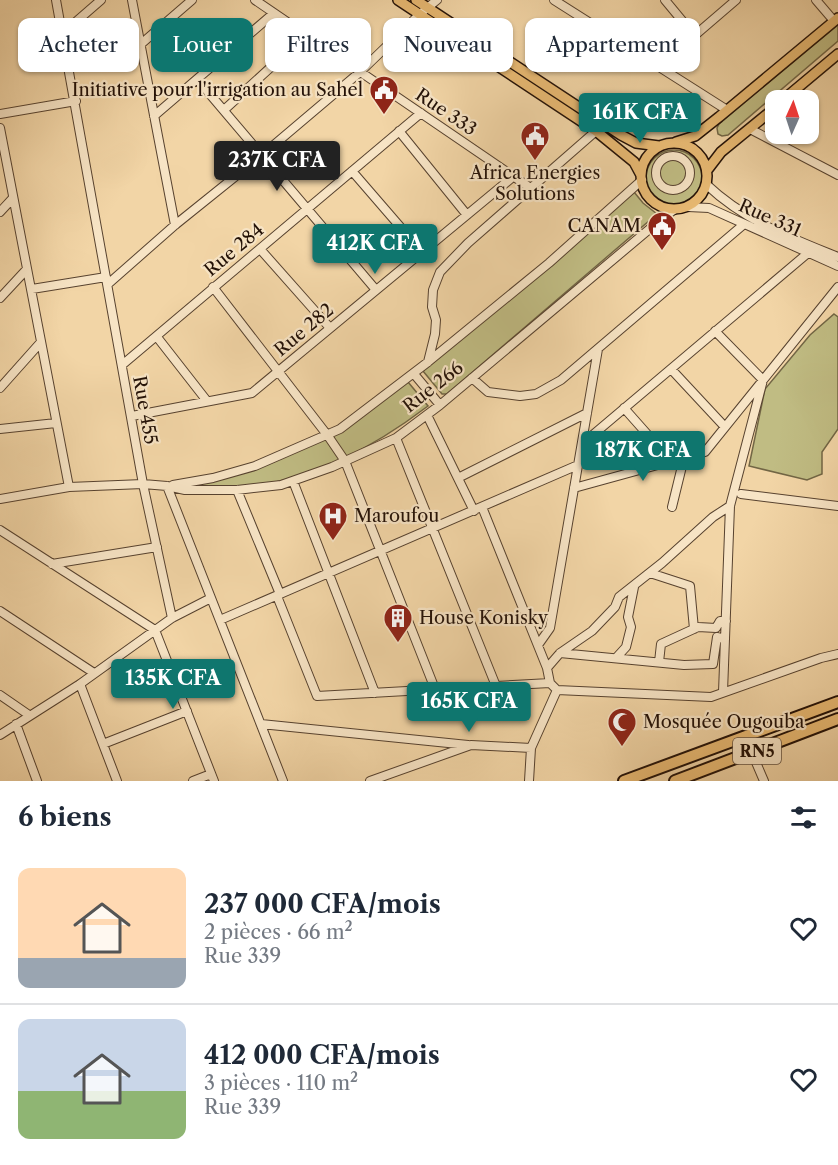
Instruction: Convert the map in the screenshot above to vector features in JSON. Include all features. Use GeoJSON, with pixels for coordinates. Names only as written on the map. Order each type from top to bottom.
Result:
{"type":"FeatureCollection","features":[{"type":"Feature","properties":{"kind":"highway","name":"RN5"},"geometry":{"type":"LineString","coordinates":[[624,781],[838,702]]}},
{"type":"Feature","properties":{"kind":"highway","name":"RN5"},"geometry":{"type":"LineString","coordinates":[[675,781],[838,719]]}},
{"type":"Feature","properties":{"kind":"main road"},"geometry":{"type":"LineString","coordinates":[[416,0],[621,135],[636,143],[659,146],[695,136],[836,20]]}},
{"type":"Feature","properties":{"kind":"main road"},"geometry":{"type":"LineString","coordinates":[[404,2],[596,131],[634,162],[641,177],[642,188],[650,199],[661,207],[674,210],[688,207],[700,198],[707,185],[708,170],[703,158],[695,150],[684,144],[672,143]]}},
{"type":"Feature","properties":{"kind":"main road"},"geometry":{"type":"LineString","coordinates":[[795,90],[838,54]]}},
{"type":"Feature","properties":{"kind":"main road"},"geometry":{"type":"LineString","coordinates":[[708,170],[721,152],[765,116]]}},
{"type":"Feature","properties":{"kind":"main road"},"geometry":{"type":"LineString","coordinates":[[641,177],[646,158],[659,146]]}},
{"type":"Feature","properties":{"kind":"street","name":"Rue 455"},"geometry":{"type":"LineString","coordinates":[[56,0],[60,18]]}},
{"type":"Feature","properties":{"kind":"street"},"geometry":{"type":"LineString","coordinates":[[80,18],[101,0]]}},
{"type":"Feature","properties":{"kind":"street"},"geometry":{"type":"LineString","coordinates":[[132,0],[175,225]]}},
{"type":"Feature","properties":{"kind":"street"},"geometry":{"type":"LineString","coordinates":[[141,44],[192,0]]}},
{"type":"Feature","properties":{"kind":"street","name":"Rue 333"},"geometry":{"type":"LineString","coordinates":[[255,0],[281,18]]}},
{"type":"Feature","properties":{"kind":"street"},"geometry":{"type":"LineString","coordinates":[[371,61],[437,0]]}},
{"type":"Feature","properties":{"kind":"street"},"geometry":{"type":"LineString","coordinates":[[556,0],[583,18]]}},
{"type":"Feature","properties":{"kind":"street"},"geometry":{"type":"LineString","coordinates":[[665,0],[680,18]]}},
{"type":"Feature","properties":{"kind":"street"},"geometry":{"type":"LineString","coordinates":[[700,30],[736,0]]}},
{"type":"Feature","properties":{"kind":"street"},"geometry":{"type":"LineString","coordinates":[[816,0],[836,20]]}},
{"type":"Feature","properties":{"kind":"street"},"geometry":{"type":"LineString","coordinates":[[154,116],[274,13]]}},
{"type":"Feature","properties":{"kind":"street","name":"Rue 455"},"geometry":{"type":"LineString","coordinates":[[70,72],[143,484],[172,618]]}},
{"type":"Feature","properties":{"kind":"street"},"geometry":{"type":"LineString","coordinates":[[224,110],[266,72]]}},
{"type":"Feature","properties":{"kind":"street"},"geometry":{"type":"LineString","coordinates":[[32,289],[107,280],[262,155],[360,72]]}},
{"type":"Feature","properties":{"kind":"street","name":"Rue 333"},"geometry":{"type":"LineString","coordinates":[[360,72],[532,189]]}},
{"type":"Feature","properties":{"kind":"street"},"geometry":{"type":"LineString","coordinates":[[666,72],[727,111]]}},
{"type":"Feature","properties":{"kind":"street"},"geometry":{"type":"LineString","coordinates":[[197,79],[376,290]]}},
{"type":"Feature","properties":{"kind":"street"},"geometry":{"type":"LineString","coordinates":[[0,114],[76,101]]}},
{"type":"Feature","properties":{"kind":"street","name":"Rue 284"},"geometry":{"type":"LineString","coordinates":[[122,365],[421,113]]}},
{"type":"Feature","properties":{"kind":"street"},"geometry":{"type":"LineString","coordinates":[[0,128],[69,488]]}},
{"type":"Feature","properties":{"kind":"street"},"geometry":{"type":"LineString","coordinates":[[750,129],[838,175]]}},
{"type":"Feature","properties":{"kind":"street"},"geometry":{"type":"LineString","coordinates":[[399,131],[467,214]]}},
{"type":"Feature","properties":{"kind":"street"},"geometry":{"type":"LineString","coordinates":[[428,362],[436,321],[432,307],[433,290],[440,272],[468,243],[596,131]]}},
{"type":"Feature","properties":{"kind":"street"},"geometry":{"type":"LineString","coordinates":[[680,157],[689,165],[690,177],[683,187],[672,190],[658,183],[657,167],[664,158],[680,157]]}},
{"type":"Feature","properties":{"kind":"street"},"geometry":{"type":"LineString","coordinates":[[830,172],[838,165]]}},
{"type":"Feature","properties":{"kind":"street"},"geometry":{"type":"LineString","coordinates":[[352,171],[422,252]]}},
{"type":"Feature","properties":{"kind":"street","name":"Rue 282"},"geometry":{"type":"LineString","coordinates":[[207,401],[252,393],[514,176]]}},
{"type":"Feature","properties":{"kind":"street","name":"Rue 266"},"geometry":{"type":"LineString","coordinates":[[167,486],[213,478],[255,466],[340,429],[414,374],[549,263],[641,177]]}},
{"type":"Feature","properties":{"kind":"street","name":"Rue 331"},"geometry":{"type":"LineString","coordinates":[[707,185],[741,213],[782,235],[838,257]]}},
{"type":"Feature","properties":{"kind":"street"},"geometry":{"type":"LineString","coordinates":[[0,212],[13,198]]}},
{"type":"Feature","properties":{"kind":"street","name":"Rue 331"},"geometry":{"type":"LineString","coordinates":[[688,207],[709,208],[838,266]]}},
{"type":"Feature","properties":{"kind":"street","name":"Rue 266"},"geometry":{"type":"LineString","coordinates":[[0,499],[69,488],[143,484],[184,490],[237,490],[281,485],[345,461],[396,438],[440,405],[674,210]]}},
{"type":"Feature","properties":{"kind":"street"},"geometry":{"type":"LineString","coordinates":[[472,378],[488,392],[520,396],[536,393],[561,380],[743,225]]}},
{"type":"Feature","properties":{"kind":"street"},"geometry":{"type":"LineString","coordinates":[[260,249],[330,328]]}},
{"type":"Feature","properties":{"kind":"street"},"geometry":{"type":"LineString","coordinates":[[582,444],[808,253]]}},
{"type":"Feature","properties":{"kind":"street"},"geometry":{"type":"LineString","coordinates":[[0,298],[27,269]]}},
{"type":"Feature","properties":{"kind":"street"},"geometry":{"type":"LineString","coordinates":[[213,287],[345,461],[435,689]]}},
{"type":"Feature","properties":{"kind":"street"},"geometry":{"type":"LineString","coordinates":[[574,488],[705,452],[838,287]]}},
{"type":"Feature","properties":{"kind":"street"},"geometry":{"type":"LineString","coordinates":[[715,331],[763,380]]}},
{"type":"Feature","properties":{"kind":"street"},"geometry":{"type":"LineString","coordinates":[[132,416],[207,401],[157,337]]}},
{"type":"Feature","properties":{"kind":"street"},"geometry":{"type":"LineString","coordinates":[[0,388],[41,342]]}},
{"type":"Feature","properties":{"kind":"street"},"geometry":{"type":"LineString","coordinates":[[538,645],[550,628],[598,349]]}},
{"type":"Feature","properties":{"kind":"street"},"geometry":{"type":"LineString","coordinates":[[670,369],[725,427]]}},
{"type":"Feature","properties":{"kind":"street"},"geometry":{"type":"LineString","coordinates":[[414,374],[440,405]]}},
{"type":"Feature","properties":{"kind":"street"},"geometry":{"type":"LineString","coordinates":[[723,692],[730,506],[763,380]]}},
{"type":"Feature","properties":{"kind":"street"},"geometry":{"type":"LineString","coordinates":[[624,408],[671,461]]}},
{"type":"Feature","properties":{"kind":"street"},"geometry":{"type":"LineString","coordinates":[[458,478],[587,413]]}},
{"type":"Feature","properties":{"kind":"street"},"geometry":{"type":"LineString","coordinates":[[427,414],[474,511]]}},
{"type":"Feature","properties":{"kind":"street"},"geometry":{"type":"LineString","coordinates":[[0,429],[56,423]]}},
{"type":"Feature","properties":{"kind":"street"},"geometry":{"type":"LineString","coordinates":[[396,438],[496,686]]}},
{"type":"Feature","properties":{"kind":"street"},"geometry":{"type":"LineString","coordinates":[[672,507],[684,458]]}},
{"type":"Feature","properties":{"kind":"street"},"geometry":{"type":"LineString","coordinates":[[220,620],[578,465]]}},
{"type":"Feature","properties":{"kind":"street"},"geometry":{"type":"LineString","coordinates":[[293,481],[375,693]]}},
{"type":"Feature","properties":{"kind":"street"},"geometry":{"type":"LineString","coordinates":[[167,486],[283,781]]}},
{"type":"Feature","properties":{"kind":"street"},"geometry":{"type":"LineString","coordinates":[[237,490],[317,696],[550,683]]}},
{"type":"Feature","properties":{"kind":"street"},"geometry":{"type":"LineString","coordinates":[[741,494],[838,506]]}},
{"type":"Feature","properties":{"kind":"street"},"geometry":{"type":"LineString","coordinates":[[547,668],[560,653],[592,631],[615,607],[620,597],[713,517],[730,506]]}},
{"type":"Feature","properties":{"kind":"street"},"geometry":{"type":"LineString","coordinates":[[482,507],[547,668],[550,683],[557,690],[711,697],[838,654]]}},
{"type":"Feature","properties":{"kind":"street"},"geometry":{"type":"LineString","coordinates":[[0,530],[155,630],[213,777],[193,781]]}},
{"type":"Feature","properties":{"kind":"street"},"geometry":{"type":"LineString","coordinates":[[52,564],[158,547]]}},
{"type":"Feature","properties":{"kind":"street"},"geometry":{"type":"LineString","coordinates":[[650,573],[690,586],[694,629]]}},
{"type":"Feature","properties":{"kind":"street"},"geometry":{"type":"LineString","coordinates":[[616,658],[626,647],[631,627],[628,616],[634,587]]}},
{"type":"Feature","properties":{"kind":"street"},"geometry":{"type":"LineString","coordinates":[[0,735],[80,684],[172,618],[211,598]]}},
{"type":"Feature","properties":{"kind":"street"},"geometry":{"type":"LineString","coordinates":[[0,611],[94,674]]}},
{"type":"Feature","properties":{"kind":"street"},"geometry":{"type":"LineString","coordinates":[[659,662],[661,644],[694,629],[716,628],[720,621],[726,621]]}},
{"type":"Feature","properties":{"kind":"street"},"geometry":{"type":"LineString","coordinates":[[560,653],[659,662],[713,664],[717,637],[725,639]]}},
{"type":"Feature","properties":{"kind":"street"},"geometry":{"type":"LineString","coordinates":[[80,684],[117,781]]}},
{"type":"Feature","properties":{"kind":"street"},"geometry":{"type":"LineString","coordinates":[[528,781],[531,748],[557,690]]}},
{"type":"Feature","properties":{"kind":"street"},"geometry":{"type":"LineString","coordinates":[[0,695],[29,715]]}},
{"type":"Feature","properties":{"kind":"street"},"geometry":{"type":"LineString","coordinates":[[103,744],[187,711]]}},
{"type":"Feature","properties":{"kind":"street"},"geometry":{"type":"LineString","coordinates":[[16,724],[37,781]]}},
{"type":"Feature","properties":{"kind":"street"},"geometry":{"type":"LineString","coordinates":[[261,724],[471,746],[531,748]]}},
{"type":"Feature","properties":{"kind":"street"},"geometry":{"type":"LineString","coordinates":[[370,781],[471,746]]}},
{"type":"Feature","properties":{"kind":"street"},"geometry":{"type":"LineString","coordinates":[[752,753],[764,781]]}},
{"type":"Feature","properties":{"kind":"shaded area"},"geometry":{"type":"Polygon","coordinates":[[[838,24],[838,41],[781,90],[765,90],[765,103],[728,135],[718,134],[719,124],[838,24]]]}},
{"type":"Feature","properties":{"kind":"shaded area"},"geometry":{"type":"Polygon","coordinates":[[[674,150],[685,152],[694,158],[700,167],[702,178],[700,189],[694,198],[685,204],[674,206],[663,204],[654,198],[648,189],[646,178],[648,167],[654,158],[663,152],[674,150]]]}},
{"type":"Feature","properties":{"kind":"shaded area"},"geometry":{"type":"Polygon","coordinates":[[[634,192],[657,214],[447,394],[442,394],[423,371],[634,192]]]}},
{"type":"Feature","properties":{"kind":"shaded area"},"geometry":{"type":"Polygon","coordinates":[[[834,314],[838,317],[838,429],[822,452],[822,474],[807,480],[749,466],[765,389],[810,335],[834,314]]]}},
{"type":"Feature","properties":{"kind":"shaded area"},"geometry":{"type":"Polygon","coordinates":[[[408,382],[428,406],[369,446],[326,467],[280,481],[257,485],[192,488],[188,485],[320,440],[408,382]]]}},
{"type":"Feature","properties":{"kind":"place","name":"Initiative pour l'irrigation au Sahel"},"geometry":{"type":"Point","coordinates":[384,116]}},
{"type":"Feature","properties":{"kind":"place","name":"Africa Energies Solutions"},"geometry":{"type":"Point","coordinates":[535,162]}},
{"type":"Feature","properties":{"kind":"place","name":"CANAM"},"geometry":{"type":"Point","coordinates":[662,252]}},
{"type":"Feature","properties":{"kind":"place","name":"Maroufou"},"geometry":{"type":"Point","coordinates":[333,542]}},
{"type":"Feature","properties":{"kind":"place","name":"House Konisky"},"geometry":{"type":"Point","coordinates":[398,644]}},
{"type":"Feature","properties":{"kind":"place","name":"Mosquée Ougouba"},"geometry":{"type":"Point","coordinates":[622,748]}}]}
